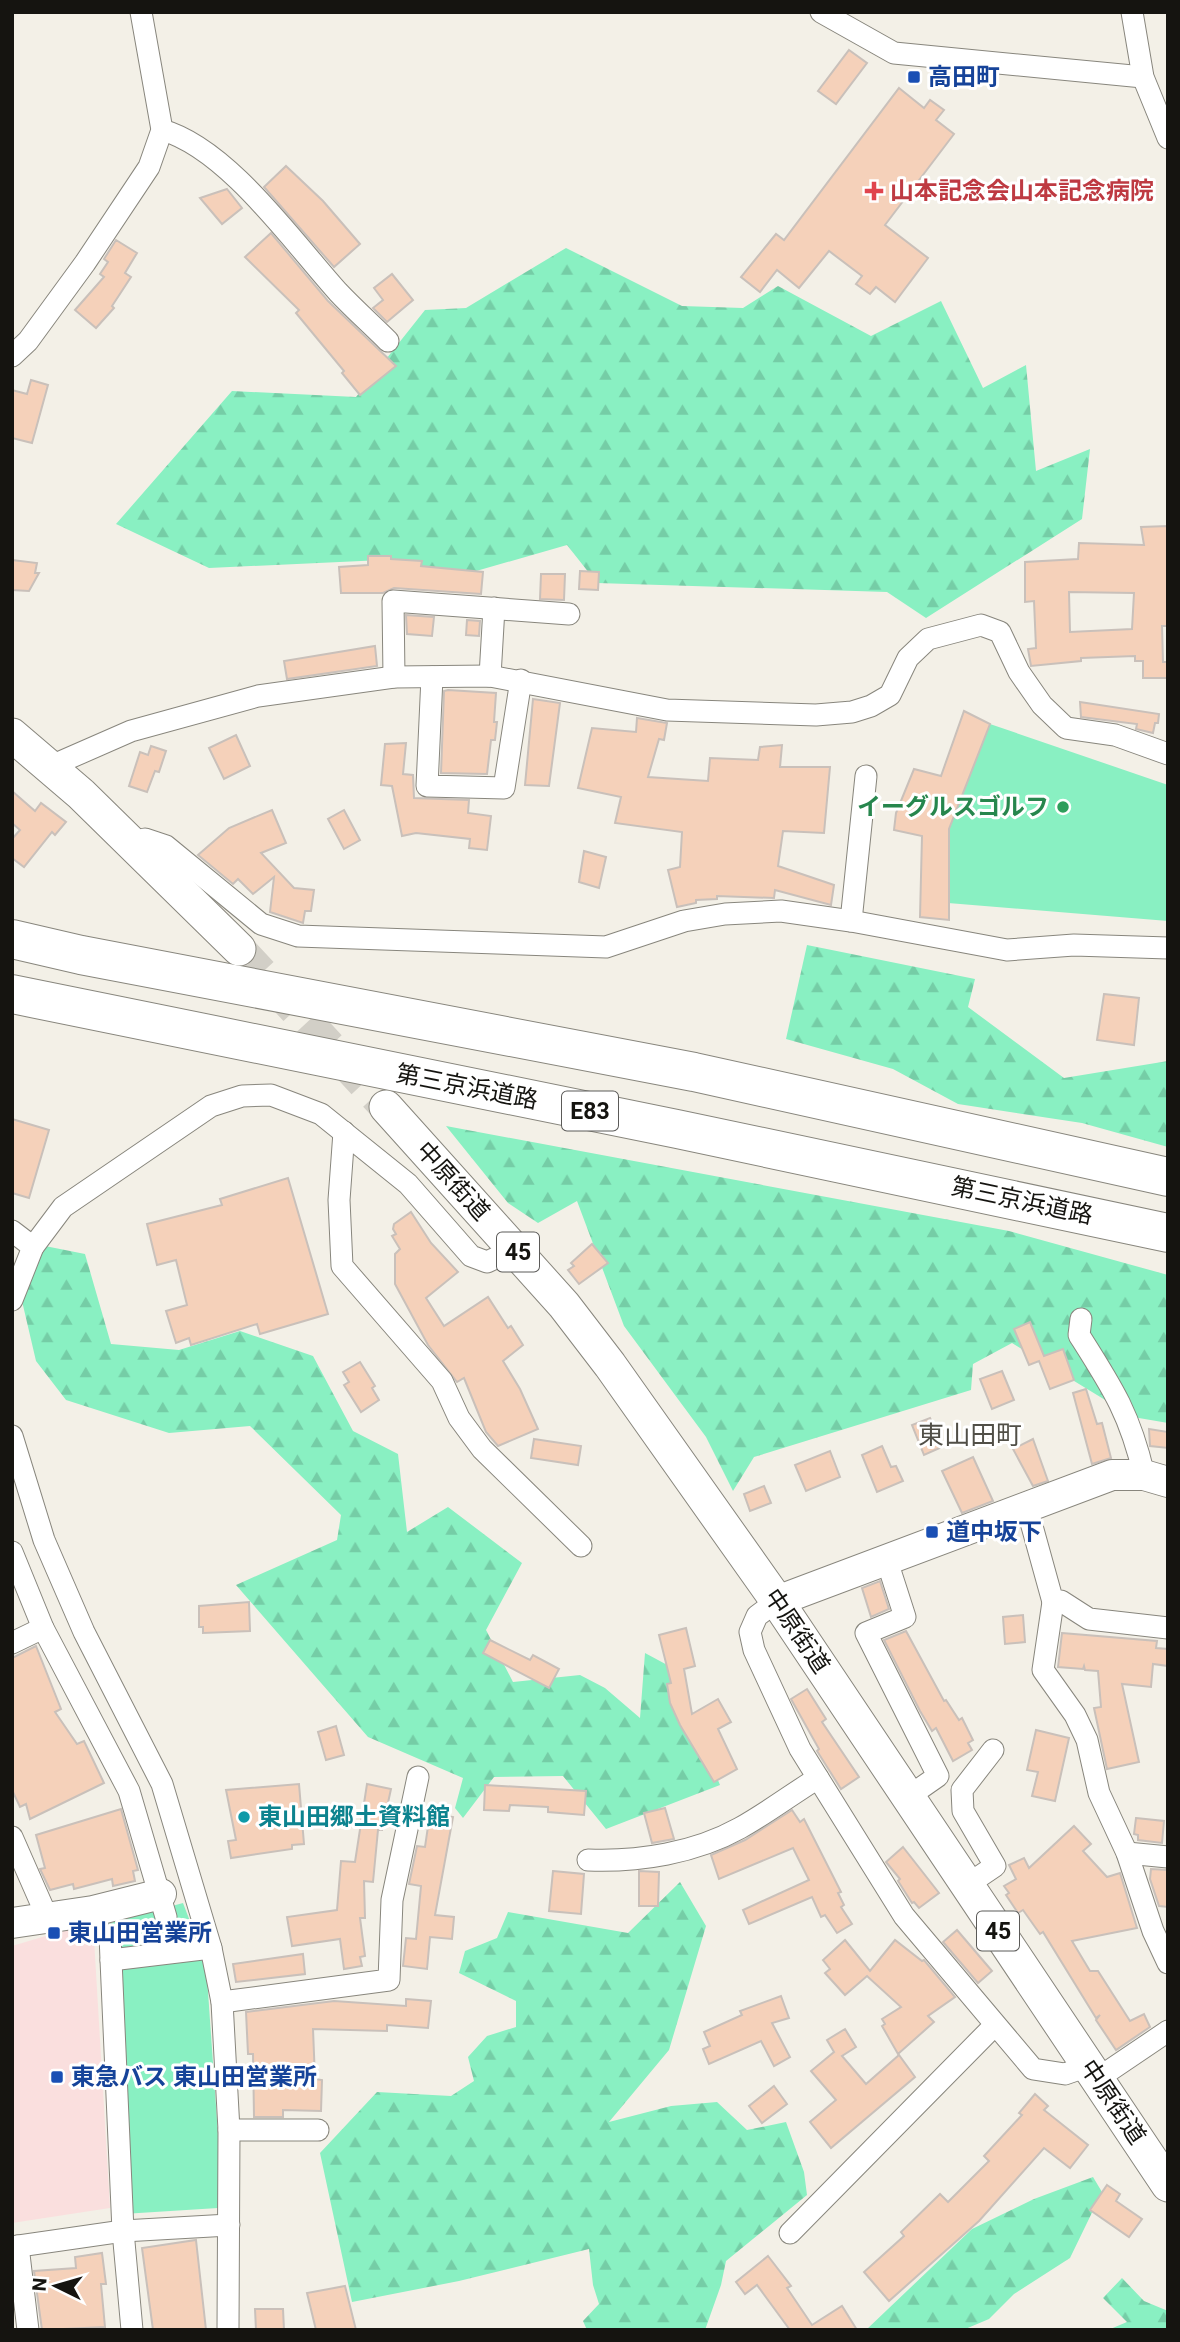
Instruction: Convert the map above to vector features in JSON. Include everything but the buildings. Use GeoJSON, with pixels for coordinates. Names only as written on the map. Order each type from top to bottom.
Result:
{"type":"FeatureCollection","features":[{"type":"Feature","properties":{"kind":"highway","name":"E83"},"geometry":{"type":"LineString","coordinates":[[12,939],[94,958],[694,1072],[1168,1177]]}},
{"type":"Feature","properties":{"kind":"highway","name":"第三京浜道路"},"geometry":{"type":"LineString","coordinates":[[12,994],[691,1132],[1168,1233]]}},
{"type":"Feature","properties":{"kind":"main road"},"geometry":{"type":"LineString","coordinates":[[12,735],[51,766],[239,949]]}},
{"type":"Feature","properties":{"kind":"main road","name":"中原街道"},"geometry":{"type":"LineString","coordinates":[[386,1107],[515,1249],[602,1355],[776,1601],[1168,2185]]}},
{"type":"Feature","properties":{"kind":"street"},"geometry":{"type":"LineString","coordinates":[[12,356],[28,341],[85,263],[149,167],[162,130],[141,12]]}},
{"type":"Feature","properties":{"kind":"street"},"geometry":{"type":"LineString","coordinates":[[821,12],[894,53],[1143,77]]}},
{"type":"Feature","properties":{"kind":"street"},"geometry":{"type":"LineString","coordinates":[[1132,12],[1143,77],[1168,138]]}},
{"type":"Feature","properties":{"kind":"street"},"geometry":{"type":"LineString","coordinates":[[162,130],[176,134],[240,179],[340,294],[388,341]]}},
{"type":"Feature","properties":{"kind":"street"},"geometry":{"type":"LineString","coordinates":[[394,677],[393,601],[569,614]]}},
{"type":"Feature","properties":{"kind":"street"},"geometry":{"type":"LineString","coordinates":[[491,676],[494,608]]}},
{"type":"Feature","properties":{"kind":"street"},"geometry":{"type":"LineString","coordinates":[[51,766],[131,731],[258,696],[394,677],[491,676],[667,710],[816,715],[852,712],[871,706],[890,695],[908,658],[928,639],[981,625],[1000,632],[1019,672],[1042,705],[1066,727],[1115,735],[1168,754]]}},
{"type":"Feature","properties":{"kind":"street"},"geometry":{"type":"LineString","coordinates":[[432,677],[427,786],[504,788],[521,680]]}},
{"type":"Feature","properties":{"kind":"street"},"geometry":{"type":"LineString","coordinates":[[852,921],[866,776]]}},
{"type":"Feature","properties":{"kind":"street"},"geometry":{"type":"LineString","coordinates":[[130,843],[145,839],[166,846],[261,924],[298,936],[606,947],[684,921],[725,914],[781,911],[852,921],[1007,950],[1074,945],[1168,947]]}},
{"type":"Feature","properties":{"kind":"street"},"geometry":{"type":"LineString","coordinates":[[12,1300],[33,1247],[63,1207],[211,1106],[242,1096],[271,1095],[321,1114],[408,1184],[471,1256],[487,1262],[515,1249]]}},
{"type":"Feature","properties":{"kind":"street"},"geometry":{"type":"LineString","coordinates":[[344,1132],[339,1200],[342,1266],[442,1381],[459,1418],[482,1449],[581,1546]]}},
{"type":"Feature","properties":{"kind":"street"},"geometry":{"type":"LineString","coordinates":[[12,1231],[33,1247]]}},
{"type":"Feature","properties":{"kind":"street"},"geometry":{"type":"LineString","coordinates":[[1081,1318],[1079,1335],[1120,1400],[1156,1478],[1112,1475],[776,1601],[757,1616],[750,1632],[754,1650],[800,1749],[904,1916],[1033,2069],[1065,2074],[1093,2073],[1168,2031]]}},
{"type":"Feature","properties":{"kind":"street"},"geometry":{"type":"LineString","coordinates":[[12,1436],[49,1551],[84,1633],[162,1784],[211,1948],[222,2002],[229,2130],[228,2330]]}},
{"type":"Feature","properties":{"kind":"street"},"geometry":{"type":"LineString","coordinates":[[1027,1508],[1053,1602],[1043,1670],[1075,1715],[1087,1740],[1099,1793],[1127,1853],[1153,1931],[1168,1963]]}},
{"type":"Feature","properties":{"kind":"street"},"geometry":{"type":"LineString","coordinates":[[12,1552],[43,1628],[129,1791],[164,1905],[106,1909],[12,1923]]}},
{"type":"Feature","properties":{"kind":"street"},"geometry":{"type":"LineString","coordinates":[[887,1561],[905,1617],[866,1633],[938,1776],[908,1797]]}},
{"type":"Feature","properties":{"kind":"street"},"geometry":{"type":"LineString","coordinates":[[1053,1602],[1061,1601],[1089,1619],[1168,1628]]}},
{"type":"Feature","properties":{"kind":"street"},"geometry":{"type":"LineString","coordinates":[[12,1643],[43,1628]]}},
{"type":"Feature","properties":{"kind":"street"},"geometry":{"type":"LineString","coordinates":[[967,1885],[995,1866],[962,1811],[962,1790],[993,1751]]}},
{"type":"Feature","properties":{"kind":"street"},"geometry":{"type":"LineString","coordinates":[[222,2002],[389,1980],[392,1900],[418,1777]]}},
{"type":"Feature","properties":{"kind":"street"},"geometry":{"type":"LineString","coordinates":[[588,1860],[627,1862],[686,1849],[739,1829],[818,1778]]}},
{"type":"Feature","properties":{"kind":"street"},"geometry":{"type":"LineString","coordinates":[[12,1837],[48,1919]]}},
{"type":"Feature","properties":{"kind":"street"},"geometry":{"type":"LineString","coordinates":[[1127,1853],[1168,1857]]}},
{"type":"Feature","properties":{"kind":"street"},"geometry":{"type":"LineString","coordinates":[[110,1935],[123,2231],[132,2330]]}},
{"type":"Feature","properties":{"kind":"street"},"geometry":{"type":"LineString","coordinates":[[111,1960],[211,1948]]}},
{"type":"Feature","properties":{"kind":"street"},"geometry":{"type":"LineString","coordinates":[[790,2233],[994,2026]]}},
{"type":"Feature","properties":{"kind":"street"},"geometry":{"type":"LineString","coordinates":[[229,2130],[318,2130]]}},
{"type":"Feature","properties":{"kind":"street"},"geometry":{"type":"LineString","coordinates":[[28,2330],[15,2247],[123,2231],[229,2225]]}},
{"type":"Feature","properties":{"kind":"shaded area","name":"東急バス 東山田営業所"},"geometry":{"type":"Polygon","coordinates":[[[93,1922],[110,2208],[12,2223],[12,1946],[93,1922]]]}},
{"type":"Feature","properties":{"kind":"green space"},"geometry":{"type":"Polygon","coordinates":[[[566,248],[682,306],[743,308],[778,286],[871,336],[941,301],[983,388],[1026,365],[1036,471],[1090,449],[1082,519],[926,618],[887,592],[597,583],[567,545],[438,582],[404,559],[209,568],[116,524],[232,391],[356,397],[425,310],[466,308],[566,248]]]}},
{"type":"Feature","properties":{"kind":"green space","name":"イーグルスゴルフ"},"geometry":{"type":"Polygon","coordinates":[[[990,724],[1168,785],[1168,921],[948,903],[949,829],[990,724]]]}},
{"type":"Feature","properties":{"kind":"green space"},"geometry":{"type":"Polygon","coordinates":[[[807,945],[975,979],[968,1007],[1064,1078],[1168,1061],[1168,1147],[1082,1123],[958,1104],[893,1069],[786,1039],[807,945]]]}},
{"type":"Feature","properties":{"kind":"green space"},"geometry":{"type":"Polygon","coordinates":[[[446,1126],[1009,1231],[1168,1275],[1168,1423],[1133,1417],[1012,1343],[973,1364],[971,1390],[754,1457],[733,1491],[706,1437],[624,1326],[577,1201],[538,1223],[508,1203],[446,1126]]]}},
{"type":"Feature","properties":{"kind":"green space"},"geometry":{"type":"Polygon","coordinates":[[[45,1246],[85,1254],[111,1344],[179,1350],[240,1331],[313,1356],[353,1431],[398,1454],[407,1532],[448,1507],[522,1563],[486,1630],[513,1682],[580,1675],[605,1688],[640,1718],[645,1653],[671,1667],[720,1785],[606,1829],[563,1776],[494,1777],[463,1818],[455,1808],[463,1778],[368,1737],[236,1585],[337,1540],[341,1515],[250,1426],[169,1433],[66,1400],[36,1361],[22,1301],[45,1246]]]}},
{"type":"Feature","properties":{"kind":"green space"},"geometry":{"type":"Polygon","coordinates":[[[680,1882],[706,1926],[669,2050],[609,2122],[671,2106],[717,2102],[747,2130],[786,2122],[804,2172],[807,2195],[726,2261],[721,2285],[705,2330],[587,2330],[583,2321],[599,2304],[593,2285],[589,2249],[459,2281],[352,2302],[320,2153],[377,2092],[451,2096],[474,2081],[468,2057],[487,2036],[516,2027],[516,2001],[459,1973],[465,1951],[497,1938],[508,1912],[628,1933],[680,1882]]]}},
{"type":"Feature","properties":{"kind":"green space"},"geometry":{"type":"Polygon","coordinates":[[[183,1903],[206,1963],[219,2149],[218,2208],[123,2214],[103,1925],[183,1903]]]}},
{"type":"Feature","properties":{"kind":"green space"},"geometry":{"type":"Polygon","coordinates":[[[1093,2177],[1102,2192],[1070,2258],[1014,2294],[989,2319],[963,2330],[866,2330],[972,2229],[1034,2199],[1093,2177]]]}},
{"type":"Feature","properties":{"kind":"green space"},"geometry":{"type":"Polygon","coordinates":[[[1122,2278],[1144,2301],[1168,2311],[1168,2330],[1108,2330],[1127,2322],[1103,2298],[1122,2278]]]}},
{"type":"Feature","properties":{"kind":"tunnel"},"geometry":{"type":"LineString","coordinates":[[239,949],[386,1107]]}},
{"type":"Feature","properties":{"kind":"place","name":"高田町"},"geometry":{"type":"Point","coordinates":[914,77]}},
{"type":"Feature","properties":{"kind":"place","name":"山本記念会山本記念病院"},"geometry":{"type":"Point","coordinates":[874,191]}},
{"type":"Feature","properties":{"kind":"place","name":"イーグルスゴルフ"},"geometry":{"type":"Point","coordinates":[1063,807]}},
{"type":"Feature","properties":{"kind":"place","name":"道中坂下"},"geometry":{"type":"Point","coordinates":[932,1532]}},
{"type":"Feature","properties":{"kind":"place","name":"東山田郷土資料館"},"geometry":{"type":"Point","coordinates":[244,1817]}},
{"type":"Feature","properties":{"kind":"place","name":"東山田営業所"},"geometry":{"type":"Point","coordinates":[54,1933]}},
{"type":"Feature","properties":{"kind":"place","name":"東急バス 東山田営業所"},"geometry":{"type":"Point","coordinates":[57,2077]}},
{"type":"Feature","properties":{"kind":"district","name":"東山田町"},"geometry":{"type":"Point","coordinates":[970,1435]}}]}
